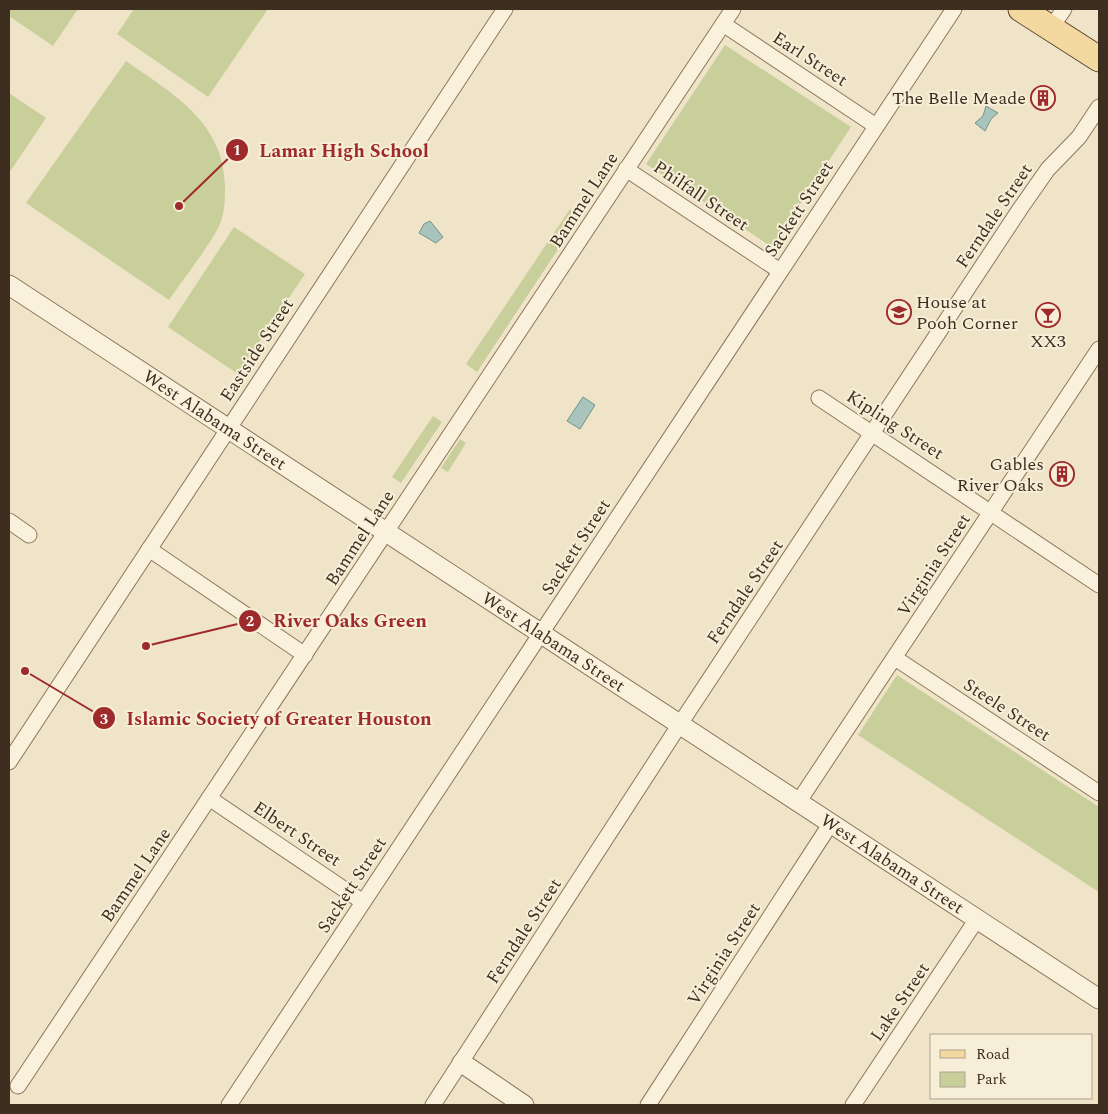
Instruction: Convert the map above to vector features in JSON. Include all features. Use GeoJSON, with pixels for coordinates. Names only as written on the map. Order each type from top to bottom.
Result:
{"type":"FeatureCollection","features":[{"type":"Feature","properties":{"kind":"main road"},"geometry":{"type":"LineString","coordinates":[[1022,9],[1057,18],[1099,59]]}},
{"type":"Feature","properties":{"kind":"street","name":"Eastside Street"},"geometry":{"type":"LineString","coordinates":[[9,762],[505,9]]}},
{"type":"Feature","properties":{"kind":"street","name":"Bammel Lane"},"geometry":{"type":"LineString","coordinates":[[18,1086],[733,9]]}},
{"type":"Feature","properties":{"kind":"street","name":"Sackett Street"},"geometry":{"type":"LineString","coordinates":[[229,1105],[954,9]]}},
{"type":"Feature","properties":{"kind":"street","name":"Earl Street"},"geometry":{"type":"LineString","coordinates":[[723,24],[876,126]]}},
{"type":"Feature","properties":{"kind":"street","name":"Ferndale Street"},"geometry":{"type":"LineString","coordinates":[[433,1105],[680,724],[1020,209],[1048,169],[1079,137],[1099,107]]}},
{"type":"Feature","properties":{"kind":"street","name":"Philfall Street"},"geometry":{"type":"LineString","coordinates":[[626,169],[780,271]]}},
{"type":"Feature","properties":{"kind":"street","name":"West Alabama Street"},"geometry":{"type":"LineString","coordinates":[[9,285],[1099,999]]}},
{"type":"Feature","properties":{"kind":"street","name":"Virginia Street"},"geometry":{"type":"LineString","coordinates":[[798,801],[1099,349]]}},
{"type":"Feature","properties":{"kind":"street","name":"Kipling Street"},"geometry":{"type":"LineString","coordinates":[[819,398],[1099,585]]}},
{"type":"Feature","properties":{"kind":"street"},"geometry":{"type":"LineString","coordinates":[[9,521],[29,535]]}},
{"type":"Feature","properties":{"kind":"street"},"geometry":{"type":"LineString","coordinates":[[150,549],[305,654]]}},
{"type":"Feature","properties":{"kind":"street","name":"Steele Street"},"geometry":{"type":"LineString","coordinates":[[895,658],[1099,793]]}},
{"type":"Feature","properties":{"kind":"street","name":"Elbert Street"},"geometry":{"type":"LineString","coordinates":[[209,798],[363,902]]}},
{"type":"Feature","properties":{"kind":"street","name":"Virginia Street"},"geometry":{"type":"LineString","coordinates":[[648,1105],[832,823]]}},
{"type":"Feature","properties":{"kind":"street","name":"Lake Street"},"geometry":{"type":"LineString","coordinates":[[854,1105],[977,919]]}},
{"type":"Feature","properties":{"kind":"street"},"geometry":{"type":"LineString","coordinates":[[462,1063],[524,1105]]}},
{"type":"Feature","properties":{"kind":"green space"},"geometry":{"type":"Polygon","coordinates":[[[9,9],[78,9],[53,46],[9,16],[9,9]]]}},
{"type":"Feature","properties":{"kind":"green space"},"geometry":{"type":"Polygon","coordinates":[[[134,9],[268,9],[208,97],[117,34],[134,9]]]}},
{"type":"Feature","properties":{"kind":"green space"},"geometry":{"type":"Polygon","coordinates":[[[725,45],[851,127],[772,247],[646,164],[725,45]]]}},
{"type":"Feature","properties":{"kind":"green space"},"geometry":{"type":"Polygon","coordinates":[[[126,61],[161,85],[193,112],[206,127],[216,144],[222,164],[225,201],[220,224],[169,300],[26,203],[126,61]]]}},
{"type":"Feature","properties":{"kind":"green space"},"geometry":{"type":"Polygon","coordinates":[[[9,93],[46,118],[9,173],[9,93]]]}},
{"type":"Feature","properties":{"kind":"green space"},"geometry":{"type":"Polygon","coordinates":[[[570,209],[580,216],[477,372],[466,364],[570,209]]]}},
{"type":"Feature","properties":{"kind":"green space"},"geometry":{"type":"Polygon","coordinates":[[[234,227],[305,274],[238,374],[168,327],[234,227]]]}},
{"type":"Feature","properties":{"kind":"green space"},"geometry":{"type":"Polygon","coordinates":[[[433,416],[442,422],[401,483],[392,477],[433,416]]]}},
{"type":"Feature","properties":{"kind":"green space"},"geometry":{"type":"Polygon","coordinates":[[[460,439],[466,443],[448,472],[441,468],[460,439]]]}},
{"type":"Feature","properties":{"kind":"green space"},"geometry":{"type":"Polygon","coordinates":[[[897,675],[1099,807],[1099,892],[858,735],[897,675]]]}},
{"type":"Feature","properties":{"kind":"water"},"geometry":{"type":"Polygon","coordinates":[[[986,106],[998,113],[991,119],[985,131],[975,123],[983,116],[986,106]]]}},
{"type":"Feature","properties":{"kind":"water"},"geometry":{"type":"Polygon","coordinates":[[[430,221],[443,237],[436,243],[419,233],[424,224],[430,221]]]}},
{"type":"Feature","properties":{"kind":"water"},"geometry":{"type":"Polygon","coordinates":[[[583,397],[595,405],[580,429],[567,421],[583,397]]]}},
{"type":"Feature","properties":{"kind":"place","name":"The Belle Meade"},"geometry":{"type":"Point","coordinates":[1043,98]}},
{"type":"Feature","properties":{"kind":"place","name":"Lamar High School"},"geometry":{"type":"Point","coordinates":[179,206]}},
{"type":"Feature","properties":{"kind":"place","name":"House at Pooh Corner"},"geometry":{"type":"Point","coordinates":[899,312]}},
{"type":"Feature","properties":{"kind":"place","name":"XX3"},"geometry":{"type":"Point","coordinates":[1048,315]}},
{"type":"Feature","properties":{"kind":"place","name":"Gables River Oaks"},"geometry":{"type":"Point","coordinates":[1062,474]}},
{"type":"Feature","properties":{"kind":"place","name":"River Oaks Green"},"geometry":{"type":"Point","coordinates":[146,646]}},
{"type":"Feature","properties":{"kind":"place","name":"Islamic Society of Greater Houston"},"geometry":{"type":"Point","coordinates":[25,671]}}]}
